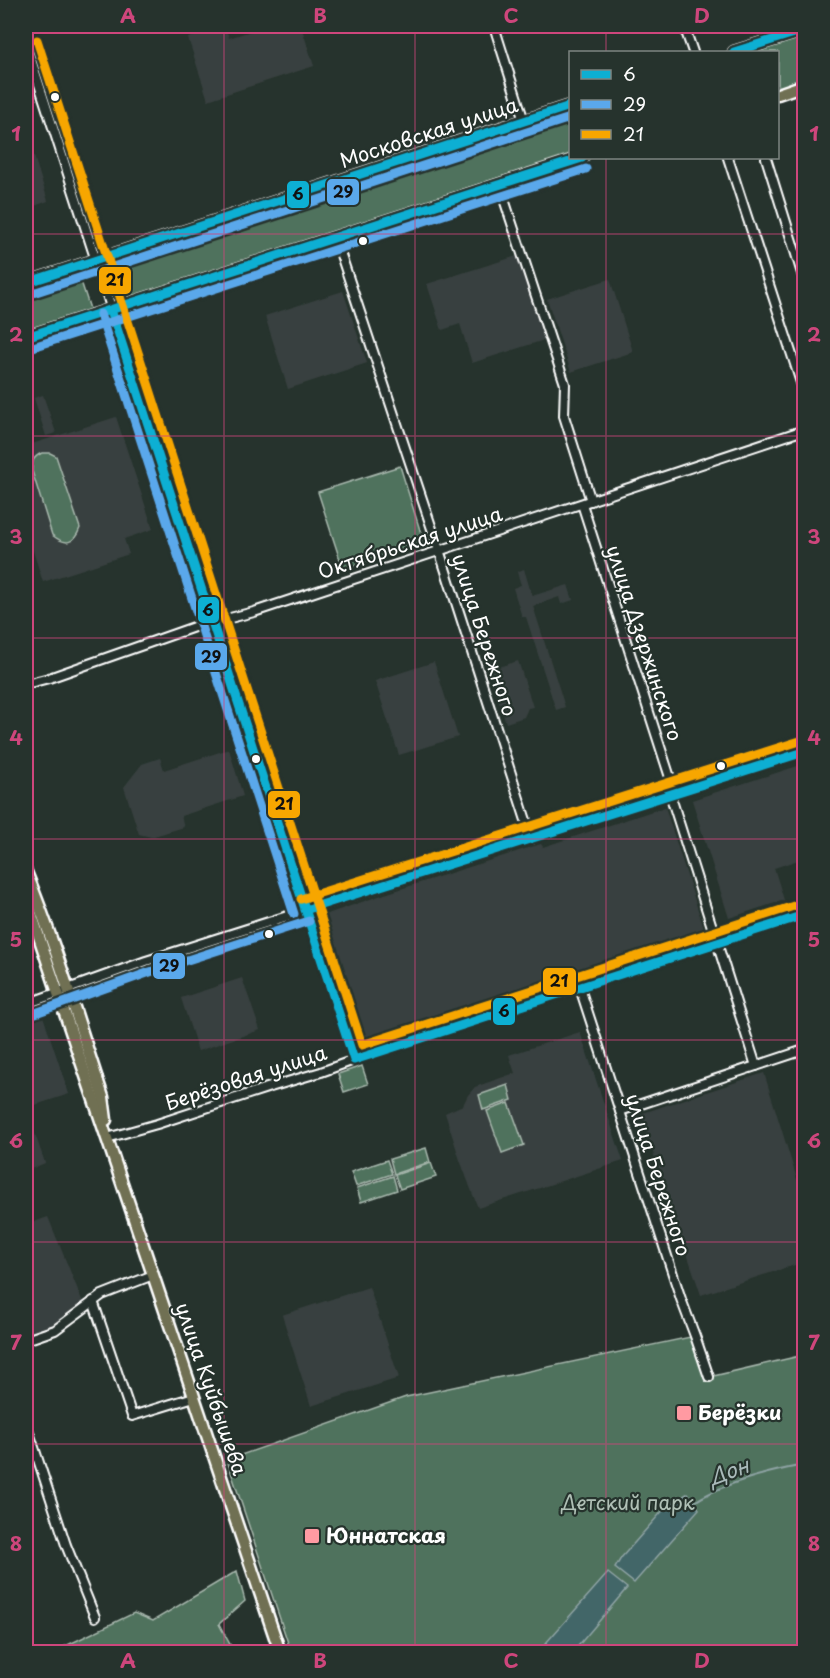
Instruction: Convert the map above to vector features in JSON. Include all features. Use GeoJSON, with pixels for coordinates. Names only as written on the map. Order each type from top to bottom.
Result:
{"type":"FeatureCollection","features":[{"type":"Feature","properties":{"kind":"main road"},"geometry":{"type":"LineString","coordinates":[[737,51],[804,30]]}},
{"type":"Feature","properties":{"kind":"main road"},"geometry":{"type":"LineString","coordinates":[[779,93],[804,85]]}},
{"type":"Feature","properties":{"kind":"main road","name":"Московская улица"},"geometry":{"type":"LineString","coordinates":[[26,283],[569,106]]}},
{"type":"Feature","properties":{"kind":"main road"},"geometry":{"type":"LineString","coordinates":[[26,337],[579,159]]}},
{"type":"Feature","properties":{"kind":"main road"},"geometry":{"type":"LineString","coordinates":[[26,872],[37,900],[63,991]]}},
{"type":"Feature","properties":{"kind":"main road"},"geometry":{"type":"LineString","coordinates":[[26,898],[63,991]]}},
{"type":"Feature","properties":{"kind":"main road","name":"улица Куйбышева"},"geometry":{"type":"LineString","coordinates":[[63,991],[104,1097],[107,1138],[280,1653]]}},
{"type":"Feature","properties":{"kind":"street"},"geometry":{"type":"LineString","coordinates":[[494,26],[524,121]]}},
{"type":"Feature","properties":{"kind":"street"},"geometry":{"type":"LineString","coordinates":[[684,26],[693,51]]}},
{"type":"Feature","properties":{"kind":"street"},"geometry":{"type":"LineString","coordinates":[[26,44],[354,1060]]}},
{"type":"Feature","properties":{"kind":"street"},"geometry":{"type":"LineString","coordinates":[[728,159],[804,392]]}},
{"type":"Feature","properties":{"kind":"street"},"geometry":{"type":"LineString","coordinates":[[766,159],[804,280]]}},
{"type":"Feature","properties":{"kind":"street"},"geometry":{"type":"LineString","coordinates":[[499,184],[565,384],[564,416],[591,501]]}},
{"type":"Feature","properties":{"kind":"street","name":"улица Бережного"},"geometry":{"type":"LineString","coordinates":[[335,237],[532,839]]}},
{"type":"Feature","properties":{"kind":"street","name":"Октябрьская улица"},"geometry":{"type":"LineString","coordinates":[[26,684],[194,627],[254,612],[804,430]]}},
{"type":"Feature","properties":{"kind":"street","name":"улица Дзержинского"},"geometry":{"type":"LineString","coordinates":[[582,504],[756,1066]]}},
{"type":"Feature","properties":{"kind":"street"},"geometry":{"type":"LineString","coordinates":[[26,1004],[146,961],[804,752]]}},
{"type":"Feature","properties":{"kind":"street","name":"Берёзовая улица"},"geometry":{"type":"LineString","coordinates":[[107,1138],[321,1072],[578,985],[717,944],[804,915]]}},
{"type":"Feature","properties":{"kind":"street","name":"улица Бережного"},"geometry":{"type":"LineString","coordinates":[[578,985],[681,1299],[709,1377]]}},
{"type":"Feature","properties":{"kind":"street"},"geometry":{"type":"LineString","coordinates":[[620,1111],[804,1050]]}},
{"type":"Feature","properties":{"kind":"street"},"geometry":{"type":"LineString","coordinates":[[26,1340],[55,1330],[102,1295],[153,1275]]}},
{"type":"Feature","properties":{"kind":"street"},"geometry":{"type":"LineString","coordinates":[[93,1301],[132,1416],[194,1397]]}},
{"type":"Feature","properties":{"kind":"street"},"geometry":{"type":"LineString","coordinates":[[26,1423],[66,1545],[95,1617]]}},
{"type":"Feature","properties":{"kind":"shaded area"},"geometry":{"type":"Polygon","coordinates":[[[225,26],[229,38],[267,26],[301,26],[314,66],[208,100],[188,38],[225,26]]]}},
{"type":"Feature","properties":{"kind":"shaded area"},"geometry":{"type":"Polygon","coordinates":[[[26,131],[48,201],[26,209],[26,131]]]}},
{"type":"Feature","properties":{"kind":"shaded area"},"geometry":{"type":"Polygon","coordinates":[[[517,256],[544,340],[472,363],[460,324],[442,330],[427,284],[517,256]]]}},
{"type":"Feature","properties":{"kind":"shaded area"},"geometry":{"type":"Polygon","coordinates":[[[610,279],[633,352],[571,372],[547,299],[610,279]]]}},
{"type":"Feature","properties":{"kind":"shaded area"},"geometry":{"type":"Polygon","coordinates":[[[343,291],[367,363],[288,389],[265,316],[343,291]]]}},
{"type":"Feature","properties":{"kind":"shaded area"},"geometry":{"type":"Polygon","coordinates":[[[43,395],[56,433],[46,436],[34,398],[43,395]]]}},
{"type":"Feature","properties":{"kind":"shaded area"},"geometry":{"type":"Polygon","coordinates":[[[116,417],[153,529],[124,539],[129,554],[43,582],[26,529],[26,446],[116,417]]]}},
{"type":"Feature","properties":{"kind":"shaded area"},"geometry":{"type":"Polygon","coordinates":[[[524,569],[532,596],[568,585],[573,600],[561,604],[559,597],[533,606],[565,707],[556,710],[526,617],[522,617],[513,588],[521,585],[517,572],[524,569]]]}},
{"type":"Feature","properties":{"kind":"shaded area"},"geometry":{"type":"Polygon","coordinates":[[[518,661],[533,707],[528,708],[524,717],[506,723],[489,670],[518,661]]]}},
{"type":"Feature","properties":{"kind":"shaded area"},"geometry":{"type":"Polygon","coordinates":[[[434,662],[458,737],[399,755],[375,681],[434,662]]]}},
{"type":"Feature","properties":{"kind":"shaded area"},"geometry":{"type":"Polygon","coordinates":[[[229,749],[243,796],[181,816],[184,827],[151,837],[139,834],[124,787],[142,764],[160,758],[164,770],[229,749]]]}},
{"type":"Feature","properties":{"kind":"shaded area"},"geometry":{"type":"Polygon","coordinates":[[[804,764],[804,858],[774,868],[784,900],[729,918],[692,800],[804,764]]]}},
{"type":"Feature","properties":{"kind":"shaded area"},"geometry":{"type":"Polygon","coordinates":[[[665,807],[706,935],[584,974],[586,979],[358,1052],[316,918],[541,844],[543,847],[665,807]]]}},
{"type":"Feature","properties":{"kind":"shaded area"},"geometry":{"type":"Polygon","coordinates":[[[242,978],[260,1030],[198,1051],[181,998],[242,978]]]}},
{"type":"Feature","properties":{"kind":"shaded area"},"geometry":{"type":"Polygon","coordinates":[[[42,1013],[69,1094],[26,1108],[26,1019],[42,1013]]]}},
{"type":"Feature","properties":{"kind":"shaded area"},"geometry":{"type":"Polygon","coordinates":[[[580,1032],[623,1161],[478,1208],[445,1113],[463,1105],[475,1087],[515,1073],[509,1055],[580,1032]]]}},
{"type":"Feature","properties":{"kind":"shaded area"},"geometry":{"type":"Polygon","coordinates":[[[764,1073],[804,1202],[804,1262],[701,1295],[640,1114],[764,1073]]]}},
{"type":"Feature","properties":{"kind":"shaded area"},"geometry":{"type":"Polygon","coordinates":[[[26,1108],[45,1163],[26,1171],[26,1108]]]}},
{"type":"Feature","properties":{"kind":"shaded area"},"geometry":{"type":"Polygon","coordinates":[[[48,1217],[84,1305],[54,1327],[26,1334],[26,1225],[48,1217]]]}},
{"type":"Feature","properties":{"kind":"shaded area"},"geometry":{"type":"Polygon","coordinates":[[[369,1287],[399,1378],[311,1406],[282,1315],[369,1287]]]}},
{"type":"Feature","properties":{"kind":"green space"},"geometry":{"type":"Polygon","coordinates":[[[804,35],[804,79],[779,88],[779,51],[758,50],[804,35]]]}},
{"type":"Feature","properties":{"kind":"green space"},"geometry":{"type":"Polygon","coordinates":[[[569,112],[569,154],[121,302],[107,261],[569,112]]]}},
{"type":"Feature","properties":{"kind":"green space"},"geometry":{"type":"Polygon","coordinates":[[[78,272],[91,312],[26,333],[26,289],[78,272]]]}},
{"type":"Feature","properties":{"kind":"green space"},"geometry":{"type":"Polygon","coordinates":[[[42,453],[56,456],[80,528],[69,542],[61,541],[52,535],[32,471],[34,460],[42,453]]]}},
{"type":"Feature","properties":{"kind":"green space"},"geometry":{"type":"Polygon","coordinates":[[[400,466],[424,543],[343,569],[318,492],[400,466]]]}},
{"type":"Feature","properties":{"kind":"green space"},"geometry":{"type":"Polygon","coordinates":[[[362,1066],[368,1084],[344,1092],[338,1074],[362,1066]]]}},
{"type":"Feature","properties":{"kind":"green space"},"geometry":{"type":"Polygon","coordinates":[[[508,1085],[512,1100],[483,1110],[479,1095],[508,1085]]]}},
{"type":"Feature","properties":{"kind":"green space"},"geometry":{"type":"Polygon","coordinates":[[[509,1103],[524,1145],[502,1153],[487,1111],[509,1103]]]}},
{"type":"Feature","properties":{"kind":"green space"},"geometry":{"type":"Polygon","coordinates":[[[426,1148],[430,1162],[394,1174],[390,1159],[426,1148]]]}},
{"type":"Feature","properties":{"kind":"green space"},"geometry":{"type":"Polygon","coordinates":[[[387,1160],[392,1174],[356,1186],[351,1172],[387,1160]]]}},
{"type":"Feature","properties":{"kind":"green space"},"geometry":{"type":"Polygon","coordinates":[[[431,1163],[436,1177],[400,1189],[395,1175],[431,1163]]]}},
{"type":"Feature","properties":{"kind":"green space"},"geometry":{"type":"Polygon","coordinates":[[[393,1176],[397,1190],[361,1202],[357,1188],[393,1176]]]}},
{"type":"Feature","properties":{"kind":"green space","name":"Детский парк"},"geometry":{"type":"Polygon","coordinates":[[[695,1336],[709,1377],[804,1355],[804,1652],[291,1652],[227,1460],[406,1397],[695,1336]]]}},
{"type":"Feature","properties":{"kind":"green space"},"geometry":{"type":"Polygon","coordinates":[[[237,1571],[245,1601],[219,1624],[232,1648],[237,1652],[53,1652],[134,1613],[153,1621],[237,1571]]]}},
{"type":"Feature","properties":{"kind":"water"},"geometry":{"type":"Polygon","coordinates":[[[688,1493],[699,1509],[634,1583],[615,1568],[621,1558],[665,1508],[688,1493]]]}},
{"type":"Feature","properties":{"kind":"water"},"geometry":{"type":"Polygon","coordinates":[[[608,1573],[627,1588],[573,1652],[552,1652],[545,1644],[608,1573]]]}},
{"type":"Feature","properties":{"kind":"waterway","name":"Дон"},"geometry":{"type":"LineString","coordinates":[[692,1504],[730,1484],[804,1465]]}},
{"type":"Feature","properties":{"kind":"transit line","name":"6"},"geometry":{"type":"LineString","coordinates":[[737,51],[804,30]]}},
{"type":"Feature","properties":{"kind":"transit line","name":"21"},"geometry":{"type":"LineString","coordinates":[[37,40],[362,1045],[800,904]]}},
{"type":"Feature","properties":{"kind":"transit line","name":"6"},"geometry":{"type":"LineString","coordinates":[[26,283],[569,106]]}},
{"type":"Feature","properties":{"kind":"transit line","name":"29"},"geometry":{"type":"LineString","coordinates":[[30,294],[569,118]]}},
{"type":"Feature","properties":{"kind":"transit line","name":"6"},"geometry":{"type":"LineString","coordinates":[[26,337],[579,159]]}},
{"type":"Feature","properties":{"kind":"transit line","name":"29"},"geometry":{"type":"LineString","coordinates":[[30,348],[586,169]]}},
{"type":"Feature","properties":{"kind":"transit line","name":"6"},"geometry":{"type":"LineString","coordinates":[[111,310],[354,1060],[804,915]]}},
{"type":"Feature","properties":{"kind":"transit line","name":"29"},"geometry":{"type":"LineString","coordinates":[[100,314],[294,914]]}},
{"type":"Feature","properties":{"kind":"transit line","name":"21"},"geometry":{"type":"LineString","coordinates":[[301,899],[800,741]]}},
{"type":"Feature","properties":{"kind":"transit line","name":"6"},"geometry":{"type":"LineString","coordinates":[[305,910],[804,752]]}},
{"type":"Feature","properties":{"kind":"transit line","name":"29"},"geometry":{"type":"LineString","coordinates":[[30,1015],[150,972],[309,921]]}},
{"type":"Feature","properties":{"kind":"place","name":"Берёзки"},"geometry":{"type":"Point","coordinates":[684,1413]}},
{"type":"Feature","properties":{"kind":"place","name":"Юннатская"},"geometry":{"type":"Point","coordinates":[312,1536]}}]}
